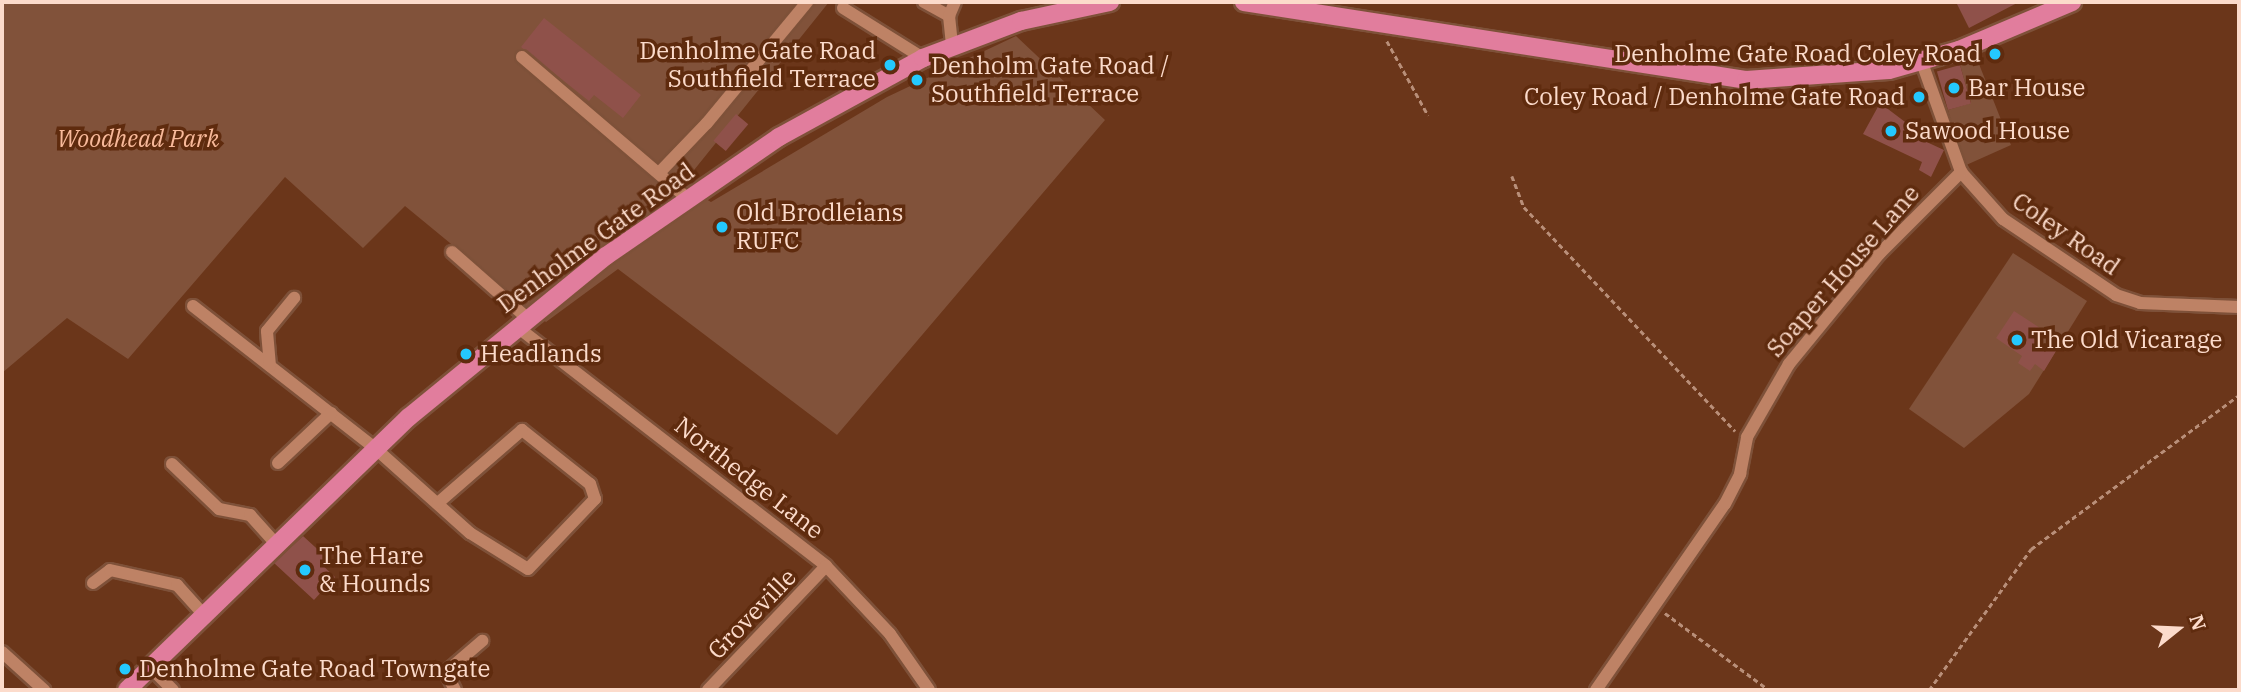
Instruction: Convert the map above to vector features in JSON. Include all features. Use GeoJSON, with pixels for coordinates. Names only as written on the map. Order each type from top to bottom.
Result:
{"type":"FeatureCollection","features":[{"type":"Feature","properties":{"kind":"main road","name":"Denholme Gate Road"},"geometry":{"type":"LineString","coordinates":[[127,690],[376,449],[521,322],[688,199],[779,137],[923,58],[1021,21],[1110,2]]}},
{"type":"Feature","properties":{"kind":"main road"},"geometry":{"type":"LineString","coordinates":[[1244,2],[1376,20],[1746,80],[1889,70],[1959,50],[2072,2]]}},
{"type":"Feature","properties":{"kind":"street"},"geometry":{"type":"LineString","coordinates":[[659,173],[707,123],[807,2]]}},
{"type":"Feature","properties":{"kind":"street"},"geometry":{"type":"LineString","coordinates":[[924,2],[949,16]]}},
{"type":"Feature","properties":{"kind":"street"},"geometry":{"type":"LineString","coordinates":[[952,46],[949,16],[955,2]]}},
{"type":"Feature","properties":{"kind":"street"},"geometry":{"type":"LineString","coordinates":[[843,8],[923,58]]}},
{"type":"Feature","properties":{"kind":"street"},"geometry":{"type":"LineString","coordinates":[[523,57],[688,199]]}},
{"type":"Feature","properties":{"kind":"street","name":"Coley Road"},"geometry":{"type":"LineString","coordinates":[[1921,60],[1961,172],[2003,219],[2116,295],[2140,303],[2239,307]]}},
{"type":"Feature","properties":{"kind":"street","name":"Soaper House Lane"},"geometry":{"type":"LineString","coordinates":[[1596,690],[1735,487],[1747,437],[1808,338],[1886,247],[1961,172]]}},
{"type":"Feature","properties":{"kind":"street","name":"Northedge Lane"},"geometry":{"type":"LineString","coordinates":[[452,252],[521,322],[826,566],[890,634],[929,690]]}},
{"type":"Feature","properties":{"kind":"street"},"geometry":{"type":"LineString","coordinates":[[270,366],[267,331],[294,298]]}},
{"type":"Feature","properties":{"kind":"street"},"geometry":{"type":"LineString","coordinates":[[194,306],[376,449],[470,533],[528,569],[595,499],[590,484],[522,430],[438,503]]}},
{"type":"Feature","properties":{"kind":"street"},"geometry":{"type":"LineString","coordinates":[[278,463],[331,413]]}},
{"type":"Feature","properties":{"kind":"street"},"geometry":{"type":"LineString","coordinates":[[172,464],[219,509],[250,515],[277,545]]}},
{"type":"Feature","properties":{"kind":"street","name":"Groveville"},"geometry":{"type":"LineString","coordinates":[[708,690],[826,566]]}},
{"type":"Feature","properties":{"kind":"street"},"geometry":{"type":"LineString","coordinates":[[93,583],[110,570],[177,585],[205,616]]}},
{"type":"Feature","properties":{"kind":"street"},"geometry":{"type":"LineString","coordinates":[[455,690],[446,672],[482,641]]}},
{"type":"Feature","properties":{"kind":"street"},"geometry":{"type":"LineString","coordinates":[[5,658],[44,690]]}},
{"type":"Feature","properties":{"kind":"street"},"geometry":{"type":"LineString","coordinates":[[151,667],[173,690]]}},
{"type":"Feature","properties":{"kind":"path"},"geometry":{"type":"LineString","coordinates":[[1376,20],[1427,115]]}},
{"type":"Feature","properties":{"kind":"path"},"geometry":{"type":"LineString","coordinates":[[1512,176],[1524,207],[1637,331],[1747,437]]}},
{"type":"Feature","properties":{"kind":"path"},"geometry":{"type":"LineString","coordinates":[[1929,690],[2031,549],[2239,395]]}},
{"type":"Feature","properties":{"kind":"path"},"geometry":{"type":"LineString","coordinates":[[1655,606],[1769,690]]}},
{"type":"Feature","properties":{"kind":"green space","name":"Old Brodleians RUFC"},"geometry":{"type":"Polygon","coordinates":[[[2,2],[829,2],[682,185],[711,202],[887,97],[1016,36],[1105,120],[837,435],[618,269],[546,322],[405,206],[363,248],[285,177],[128,359],[67,318],[2,373],[2,2]]]}},
{"type":"Feature","properties":{"kind":"green space"},"geometry":{"type":"Polygon","coordinates":[[[1977,59],[2011,145],[1964,166],[1948,110],[1971,103],[1960,65],[1977,59]]]}},
{"type":"Feature","properties":{"kind":"green space"},"geometry":{"type":"Polygon","coordinates":[[[2013,253],[2087,301],[2029,394],[1964,448],[1909,409],[2013,253]]]}},
{"type":"Feature","properties":{"kind":"building"},"geometry":{"type":"Polygon","coordinates":[[[1956,2],[2019,2],[1969,28],[1956,2]]]}},
{"type":"Feature","properties":{"kind":"building"},"geometry":{"type":"Polygon","coordinates":[[[544,18],[641,95],[623,118],[594,95],[589,101],[521,47],[544,18]]]}},
{"type":"Feature","properties":{"kind":"building","name":"Bar House"},"geometry":{"type":"Polygon","coordinates":[[[1960,65],[1971,103],[1948,110],[1937,72],[1960,65]]]}},
{"type":"Feature","properties":{"kind":"building","name":"Sawood House"},"geometry":{"type":"Polygon","coordinates":[[[1880,103],[1921,134],[1918,138],[1944,150],[1931,177],[1919,170],[1922,162],[1863,134],[1880,103]]]}},
{"type":"Feature","properties":{"kind":"building"},"geometry":{"type":"Polygon","coordinates":[[[736,114],[748,124],[726,151],[714,141],[736,114]]]}},
{"type":"Feature","properties":{"kind":"building","name":"The Old Vicarage"},"geometry":{"type":"Polygon","coordinates":[[[2014,311],[2040,328],[2035,339],[2056,351],[2044,371],[2035,364],[2030,371],[2018,363],[2022,356],[1996,338],[2014,311]]]}},
{"type":"Feature","properties":{"kind":"building","name":"The Hare & Hounds"},"geometry":{"type":"Polygon","coordinates":[[[303,536],[326,557],[320,563],[335,577],[314,600],[274,563],[303,536]]]}},
{"type":"Feature","properties":{"kind":"place","name":"Denholme Gate Road Coley Road"},"geometry":{"type":"Point","coordinates":[1995,54]}},
{"type":"Feature","properties":{"kind":"place","name":"Denholme Gate Road Southfield Terrace"},"geometry":{"type":"Point","coordinates":[890,65]}},
{"type":"Feature","properties":{"kind":"place","name":"Denholm Gate Road / Southfield Terrace"},"geometry":{"type":"Point","coordinates":[917,80]}},
{"type":"Feature","properties":{"kind":"place","name":"Bar House"},"geometry":{"type":"Point","coordinates":[1954,88]}},
{"type":"Feature","properties":{"kind":"place","name":"Coley Road / Denholme Gate Road"},"geometry":{"type":"Point","coordinates":[1919,97]}},
{"type":"Feature","properties":{"kind":"place","name":"Sawood House"},"geometry":{"type":"Point","coordinates":[1891,131]}},
{"type":"Feature","properties":{"kind":"place","name":"Old Brodleians RUFC"},"geometry":{"type":"Point","coordinates":[722,227]}},
{"type":"Feature","properties":{"kind":"place","name":"The Old Vicarage"},"geometry":{"type":"Point","coordinates":[2017,340]}},
{"type":"Feature","properties":{"kind":"place","name":"Headlands"},"geometry":{"type":"Point","coordinates":[466,354]}},
{"type":"Feature","properties":{"kind":"place","name":"The Hare & Hounds"},"geometry":{"type":"Point","coordinates":[305,570]}},
{"type":"Feature","properties":{"kind":"place","name":"Denholme Gate Road Towngate"},"geometry":{"type":"Point","coordinates":[125,669]}},
{"type":"Feature","properties":{"kind":"park label","name":"Woodhead Park"},"geometry":{"type":"Point","coordinates":[138,139]}}]}
